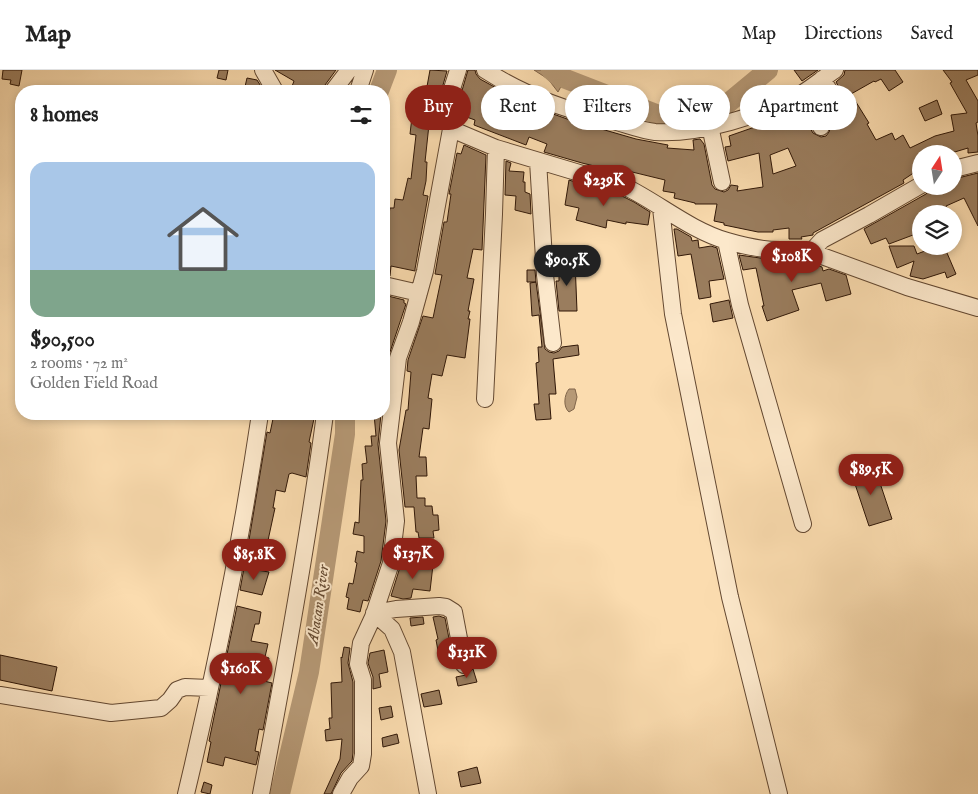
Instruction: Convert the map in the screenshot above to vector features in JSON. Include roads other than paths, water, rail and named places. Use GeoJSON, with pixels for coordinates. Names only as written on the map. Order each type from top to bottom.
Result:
{"type":"FeatureCollection","features":[{"type":"Feature","properties":{"kind":"street"},"geometry":{"type":"LineString","coordinates":[[262,70],[271,85]]}},
{"type":"Feature","properties":{"kind":"street"},"geometry":{"type":"LineString","coordinates":[[338,85],[348,70]]}},
{"type":"Feature","properties":{"kind":"street"},"geometry":{"type":"LineString","coordinates":[[360,85],[365,70]]}},
{"type":"Feature","properties":{"kind":"street"},"geometry":{"type":"LineString","coordinates":[[453,85],[458,70]]}},
{"type":"Feature","properties":{"kind":"street"},"geometry":{"type":"LineString","coordinates":[[486,70],[508,84],[578,114],[606,119],[655,132],[684,130]]}},
{"type":"Feature","properties":{"kind":"street"},"geometry":{"type":"LineString","coordinates":[[814,85],[828,75]]}},
{"type":"Feature","properties":{"kind":"street"},"geometry":{"type":"LineString","coordinates":[[341,794],[350,778],[361,766],[364,733],[362,680],[358,664],[361,643],[374,613],[391,563],[396,521],[388,443],[398,358],[425,271],[451,130],[496,148],[626,187],[689,224],[726,240],[762,249],[782,251],[799,249],[811,252],[907,287],[978,308]]}},
{"type":"Feature","properties":{"kind":"street"},"geometry":{"type":"LineString","coordinates":[[711,130],[722,182]]}},
{"type":"Feature","properties":{"kind":"street"},"geometry":{"type":"LineString","coordinates":[[485,399],[496,148]]}},
{"type":"Feature","properties":{"kind":"street"},"geometry":{"type":"LineString","coordinates":[[538,161],[545,275],[553,343]]}},
{"type":"Feature","properties":{"kind":"street"},"geometry":{"type":"LineString","coordinates":[[962,167],[978,163]]}},
{"type":"Feature","properties":{"kind":"street"},"geometry":{"type":"LineString","coordinates":[[811,252],[822,240],[912,190]]}},
{"type":"Feature","properties":{"kind":"street"},"geometry":{"type":"LineString","coordinates":[[661,208],[673,314],[730,597],[778,794]]}},
{"type":"Feature","properties":{"kind":"street"},"geometry":{"type":"LineString","coordinates":[[726,240],[740,305],[803,524]]}},
{"type":"Feature","properties":{"kind":"street"},"geometry":{"type":"LineString","coordinates":[[390,286],[419,293]]}},
{"type":"Feature","properties":{"kind":"street"},"geometry":{"type":"LineString","coordinates":[[186,794],[248,494],[259,420]]}},
{"type":"Feature","properties":{"kind":"street"},"geometry":{"type":"LineString","coordinates":[[261,794],[297,602],[315,494],[324,420]]}},
{"type":"Feature","properties":{"kind":"street"},"geometry":{"type":"LineString","coordinates":[[374,613],[396,609],[446,607],[454,612],[464,666]]}},
{"type":"Feature","properties":{"kind":"street"},"geometry":{"type":"LineString","coordinates":[[374,613],[392,629],[402,652],[428,794]]}},
{"type":"Feature","properties":{"kind":"street"},"geometry":{"type":"LineString","coordinates":[[0,695],[110,714],[161,708],[177,690],[185,687],[209,688]]}},
{"type":"Feature","properties":{"kind":"waterway","name":"Abacan River"},"geometry":{"type":"LineString","coordinates":[[381,85],[387,70]]}},
{"type":"Feature","properties":{"kind":"waterway"},"geometry":{"type":"LineString","coordinates":[[551,70],[558,76],[664,117],[727,104],[768,70]]}},
{"type":"Feature","properties":{"kind":"waterway","name":"Abacan River"},"geometry":{"type":"LineString","coordinates":[[280,794],[309,672],[345,434],[345,420]]}}]}
